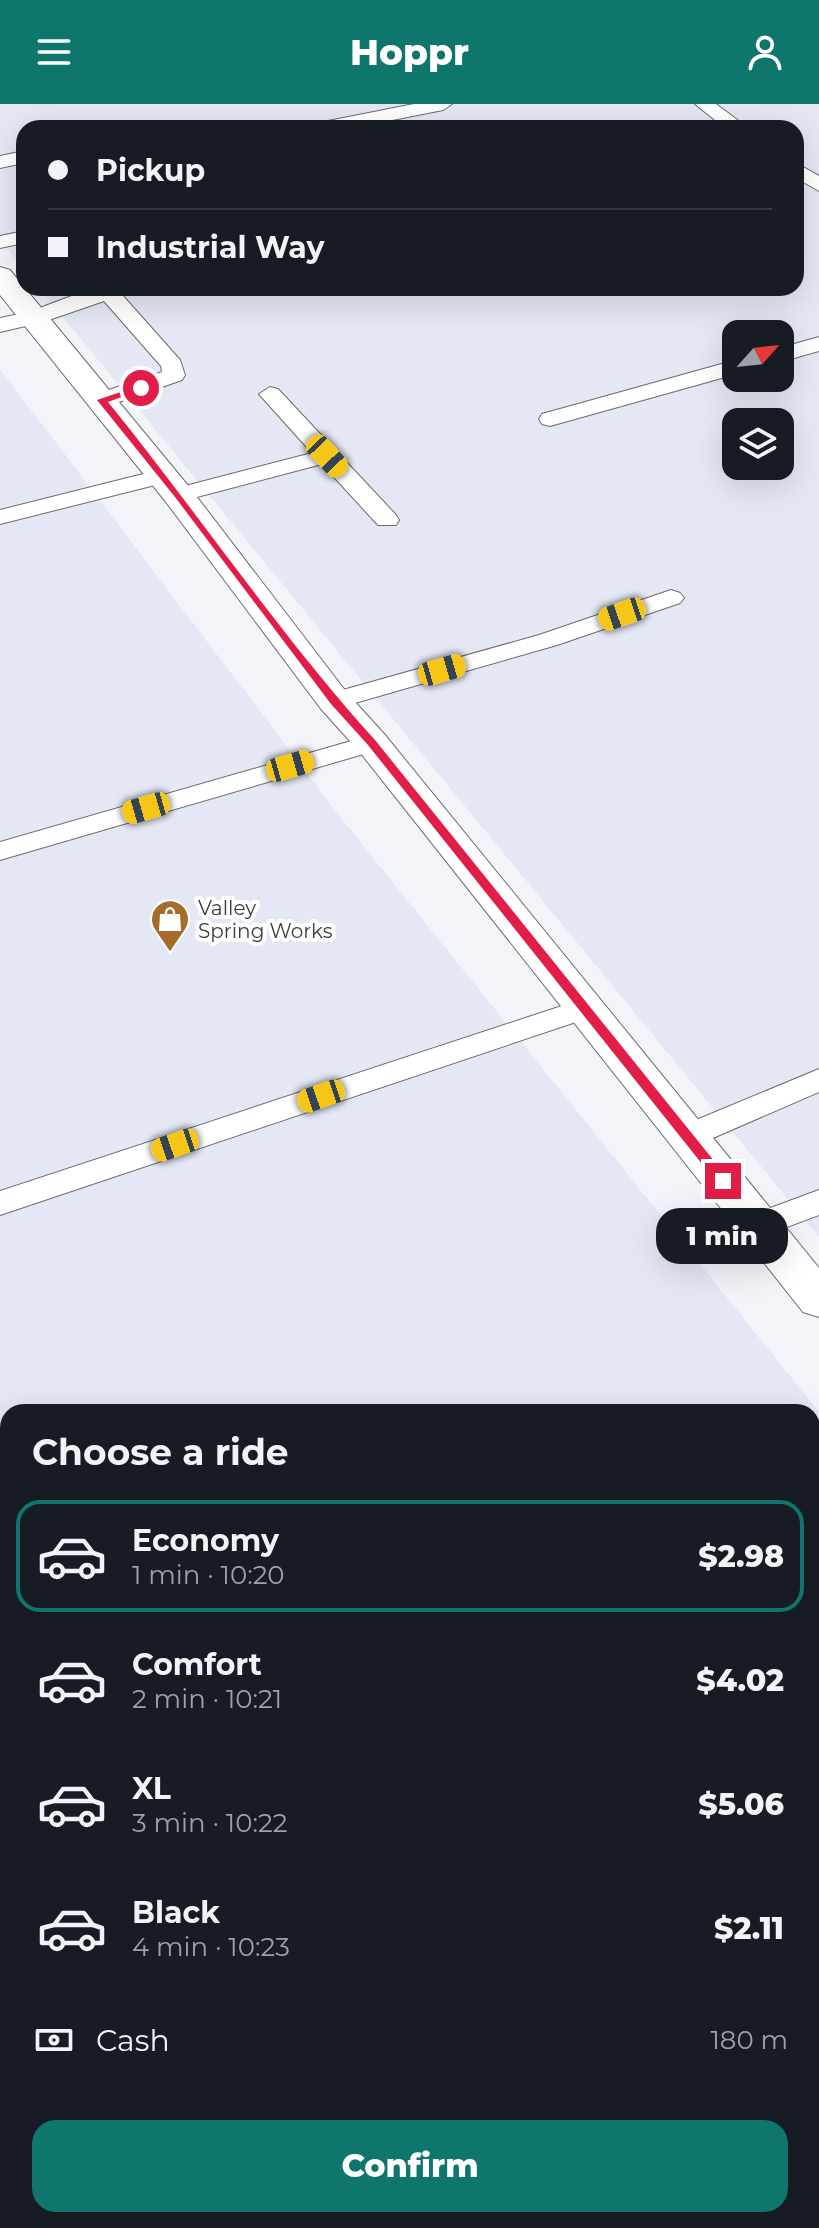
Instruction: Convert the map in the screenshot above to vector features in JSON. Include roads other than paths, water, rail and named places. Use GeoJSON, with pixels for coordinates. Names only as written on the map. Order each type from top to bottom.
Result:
{"type":"FeatureCollection","features":[{"type":"Feature","properties":{"kind":"street"},"geometry":{"type":"LineString","coordinates":[[0,276],[17,321],[102,400],[334,701],[372,743],[819,1300]]}},
{"type":"Feature","properties":{"kind":"lane"},"geometry":{"type":"LineString","coordinates":[[363,120],[443,104]]}},
{"type":"Feature","properties":{"kind":"lane"},"geometry":{"type":"LineString","coordinates":[[704,104],[727,120]]}},
{"type":"Feature","properties":{"kind":"lane"},"geometry":{"type":"LineString","coordinates":[[17,321],[89,296]]}},
{"type":"Feature","properties":{"kind":"lane"},"geometry":{"type":"LineString","coordinates":[[102,400],[174,375],[172,365],[111,296]]}},
{"type":"Feature","properties":{"kind":"lane"},"geometry":{"type":"LineString","coordinates":[[794,351],[819,344]]}},
{"type":"Feature","properties":{"kind":"lane"},"geometry":{"type":"LineString","coordinates":[[550,419],[722,371]]}},
{"type":"Feature","properties":{"kind":"lane"},"geometry":{"type":"LineString","coordinates":[[270,394],[387,520]]}},
{"type":"Feature","properties":{"kind":"lane"},"geometry":{"type":"LineString","coordinates":[[0,517],[327,456]]}},
{"type":"Feature","properties":{"kind":"lane"},"geometry":{"type":"LineString","coordinates":[[334,701],[548,640],[671,598]]}},
{"type":"Feature","properties":{"kind":"lane"},"geometry":{"type":"LineString","coordinates":[[0,851],[372,743]]}},
{"type":"Feature","properties":{"kind":"lane"},"geometry":{"type":"LineString","coordinates":[[0,1203],[583,1009]]}},
{"type":"Feature","properties":{"kind":"lane"},"geometry":{"type":"LineString","coordinates":[[688,1136],[819,1080]]}},
{"type":"Feature","properties":{"kind":"lane"},"geometry":{"type":"LineString","coordinates":[[758,1226],[819,1202]]}},
{"type":"Feature","properties":{"kind":"place","name":"Valley Spring Works"},"geometry":{"type":"Point","coordinates":[170,953]}}]}
